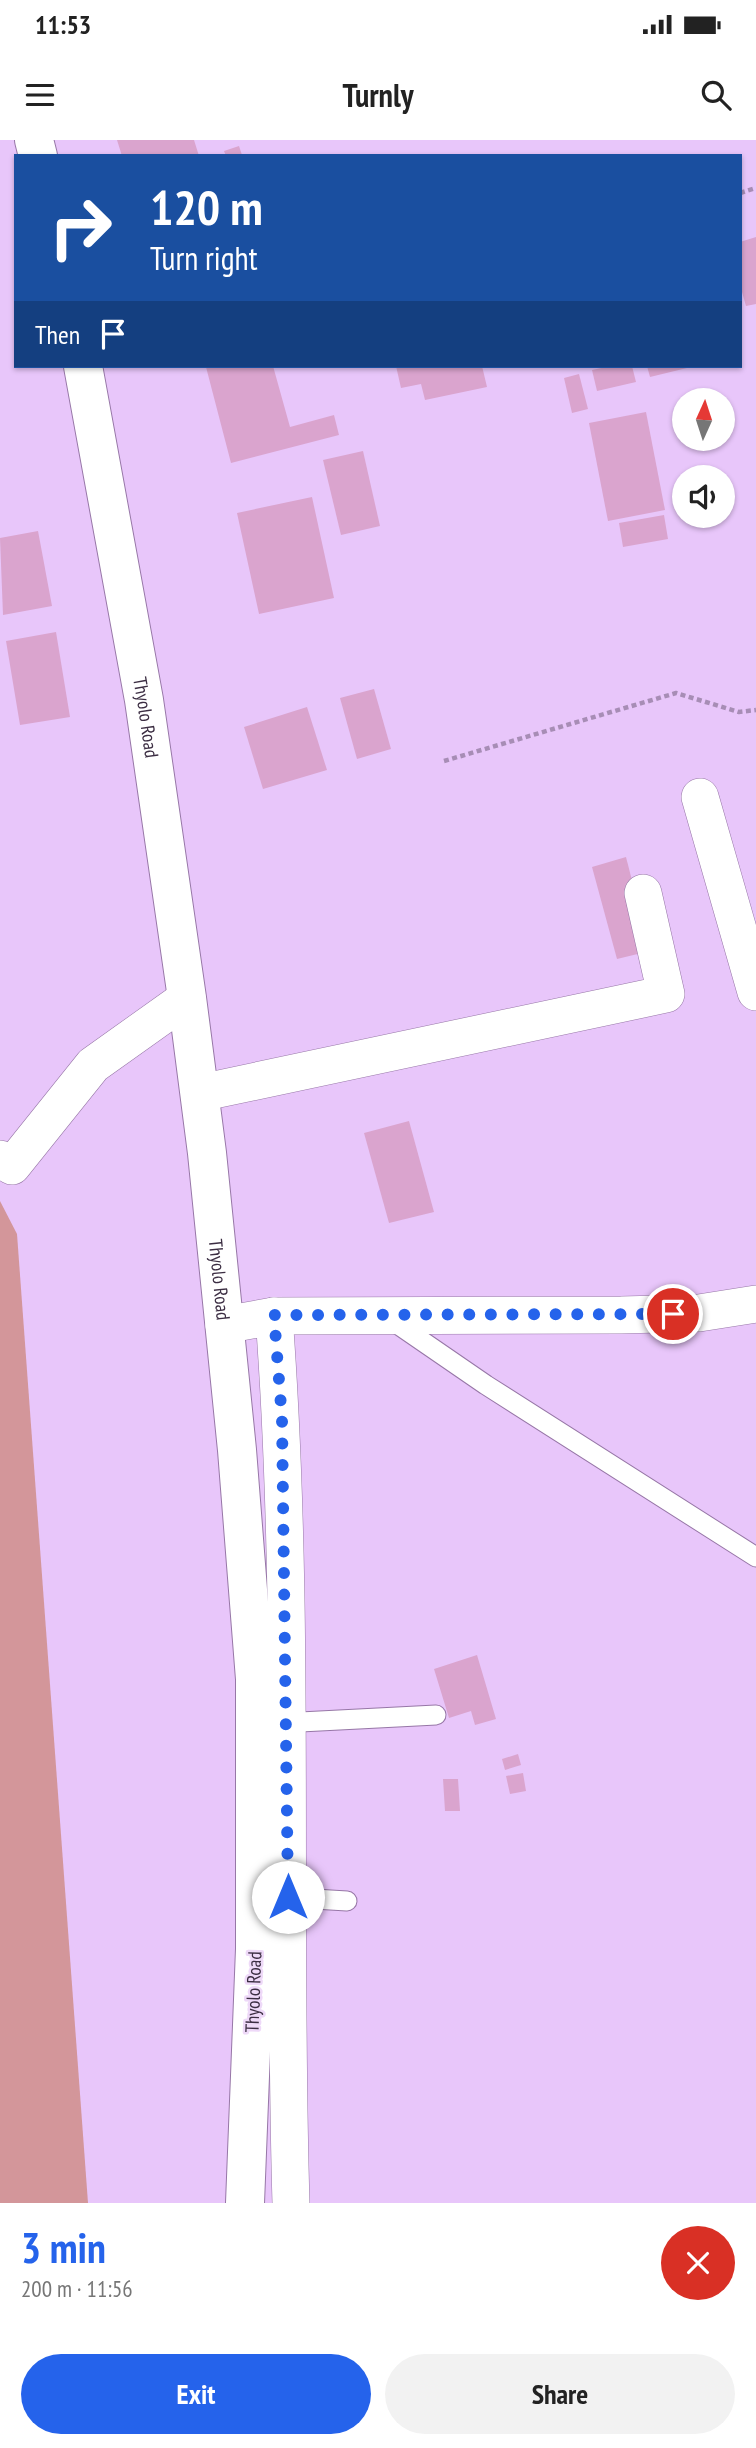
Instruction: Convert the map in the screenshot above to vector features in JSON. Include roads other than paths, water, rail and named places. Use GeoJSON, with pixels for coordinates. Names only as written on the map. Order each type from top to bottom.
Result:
{"type":"FeatureCollection","features":[{"type":"Feature","properties":{"kind":"highway","name":"Thyolo Road"},"geometry":{"type":"LineString","coordinates":[[83,368],[144,700],[187,998],[200,1093],[239,1463],[255,1679],[271,1724],[272,1896],[245,2203]]}},
{"type":"Feature","properties":{"kind":"street"},"geometry":{"type":"LineString","coordinates":[[700,797],[756,992]]}},
{"type":"Feature","properties":{"kind":"street"},"geometry":{"type":"LineString","coordinates":[[200,1093],[666,994],[643,893]]}},
{"type":"Feature","properties":{"kind":"street"},"geometry":{"type":"LineString","coordinates":[[0,1159],[12,1167],[93,1065],[187,998]]}},
{"type":"Feature","properties":{"kind":"street"},"geometry":{"type":"LineString","coordinates":[[224,1325],[274,1315],[699,1313],[756,1304]]}},
{"type":"Feature","properties":{"kind":"street"},"geometry":{"type":"LineString","coordinates":[[271,1724],[282,1419],[274,1315]]}},
{"type":"Feature","properties":{"kind":"street"},"geometry":{"type":"LineString","coordinates":[[272,1896],[291,2203]]}},
{"type":"Feature","properties":{"kind":"lane"},"geometry":{"type":"LineString","coordinates":[[387,1316],[486,1385],[756,1557]]}},
{"type":"Feature","properties":{"kind":"lane"},"geometry":{"type":"LineString","coordinates":[[271,1724],[436,1715]]}},
{"type":"Feature","properties":{"kind":"lane"},"geometry":{"type":"LineString","coordinates":[[272,1896],[347,1901]]}}]}
